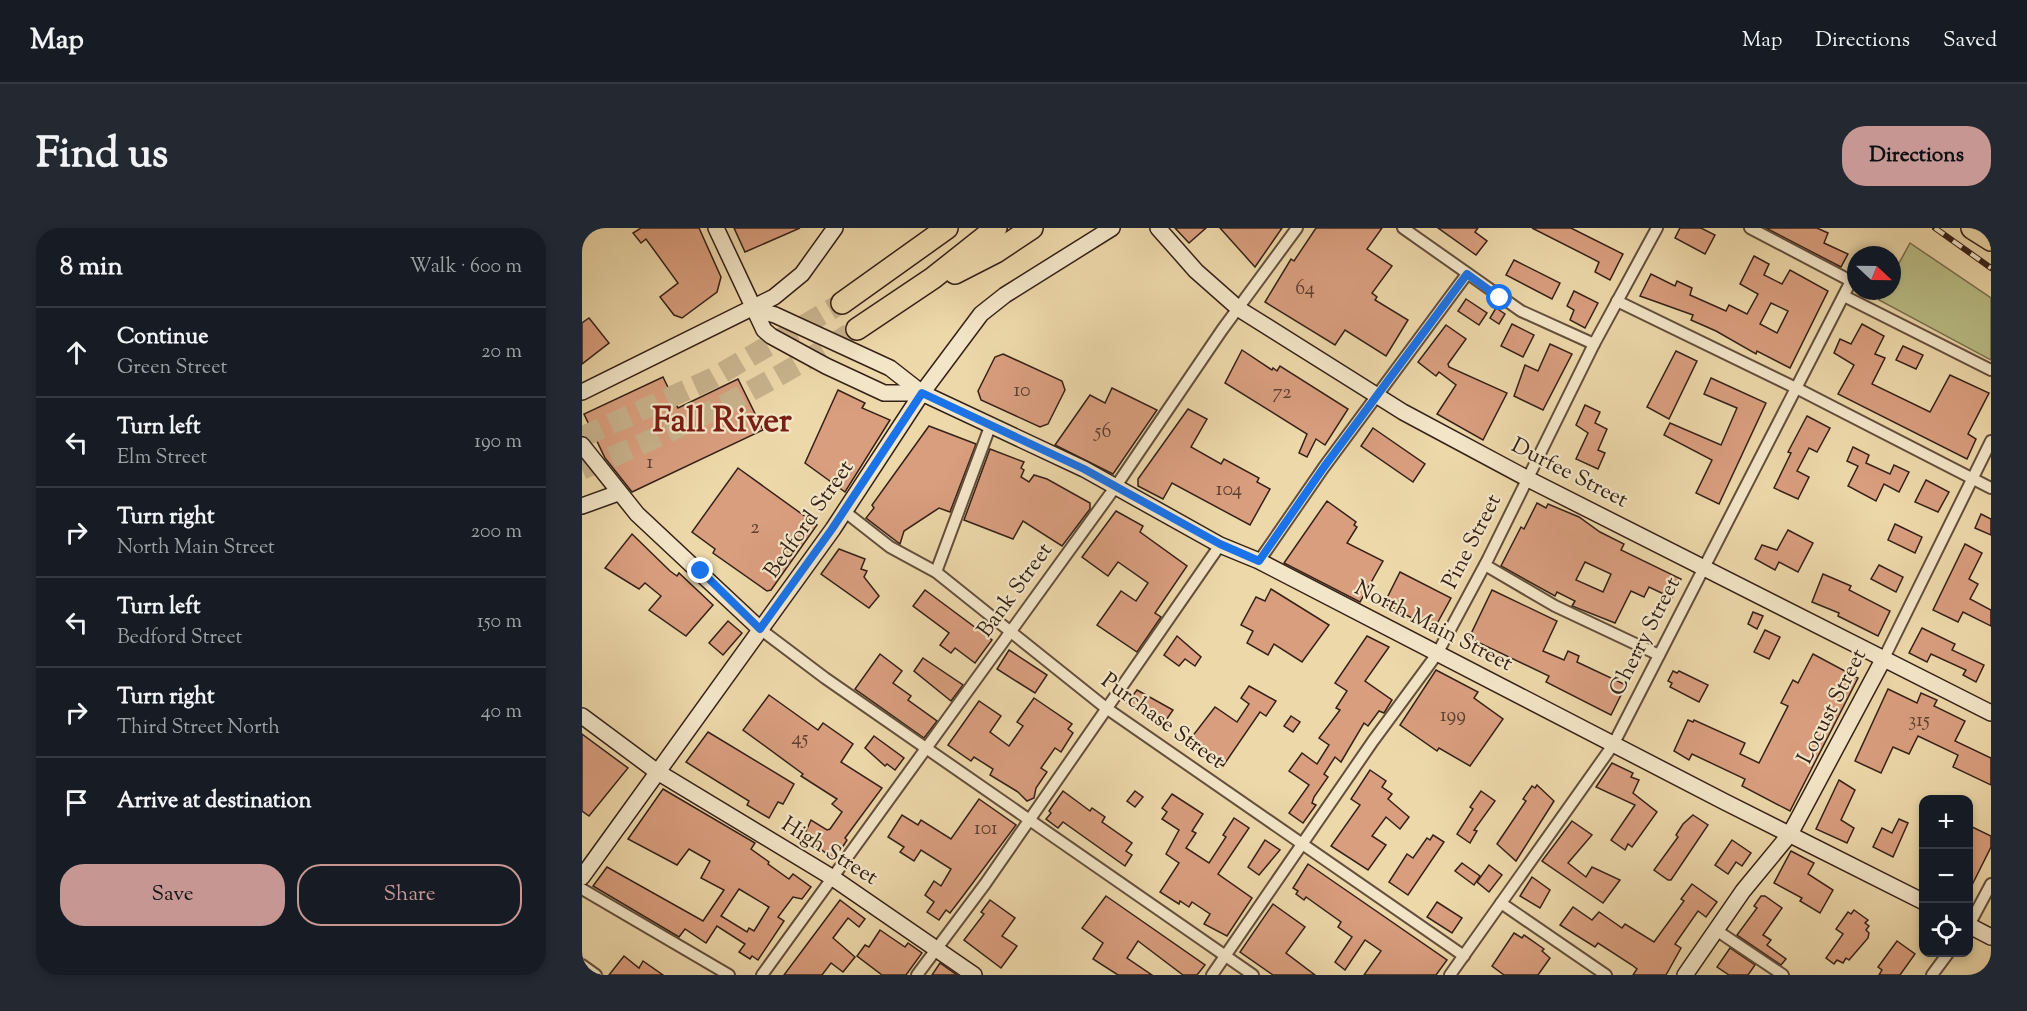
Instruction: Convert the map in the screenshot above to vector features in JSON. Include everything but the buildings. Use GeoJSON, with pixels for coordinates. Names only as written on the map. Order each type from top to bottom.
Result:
{"type":"FeatureCollection","features":[{"type":"Feature","properties":{"kind":"highway"},"geometry":{"type":"LineString","coordinates":[[891,266],[925,228]]}},
{"type":"Feature","properties":{"kind":"highway"},"geometry":{"type":"LineString","coordinates":[[842,303],[946,228]]}},
{"type":"Feature","properties":{"kind":"highway"},"geometry":{"type":"LineString","coordinates":[[858,329],[896,304],[996,228]]}},
{"type":"Feature","properties":{"kind":"highway"},"geometry":{"type":"LineString","coordinates":[[896,304],[996,252],[1032,228]]}},
{"type":"Feature","properties":{"kind":"highway"},"geometry":{"type":"LineString","coordinates":[[1972,228],[1991,240]]}},
{"type":"Feature","properties":{"kind":"main road"},"geometry":{"type":"LineString","coordinates":[[716,228],[764,330],[771,336],[826,366],[884,393],[922,393]]}},
{"type":"Feature","properties":{"kind":"main road"},"geometry":{"type":"LineString","coordinates":[[582,392],[754,309],[797,279],[835,228]]}},
{"type":"Feature","properties":{"kind":"main road","name":"Bedford Street"},"geometry":{"type":"LineString","coordinates":[[584,871],[844,511],[922,393],[987,309],[1069,252],[1112,228]]}},
{"type":"Feature","properties":{"kind":"main road","name":"Durfee Street"},"geometry":{"type":"LineString","coordinates":[[1158,228],[1196,271],[1239,309],[1376,395],[1528,478],[1991,713]]}},
{"type":"Feature","properties":{"kind":"main road"},"geometry":{"type":"LineString","coordinates":[[754,309],[775,315],[890,368],[922,393]]}},
{"type":"Feature","properties":{"kind":"main road","name":"North Main Street"},"geometry":{"type":"LineString","coordinates":[[922,393],[991,424],[1116,486],[1220,544],[1259,561],[1613,745],[1919,900]]}},
{"type":"Feature","properties":{"kind":"main road"},"geometry":{"type":"LineString","coordinates":[[582,445],[637,514],[760,629]]}},
{"type":"Feature","properties":{"kind":"main road"},"geometry":{"type":"LineString","coordinates":[[582,506],[618,493]]}},
{"type":"Feature","properties":{"kind":"main road","name":"Locust Street"},"geometry":{"type":"LineString","coordinates":[[1685,975],[1743,891],[1790,834],[1884,658]]}},
{"type":"Feature","properties":{"kind":"main road","name":"High Street"},"geometry":{"type":"LineString","coordinates":[[582,716],[656,771],[833,878],[974,975]]}},
{"type":"Feature","properties":{"kind":"main road"},"geometry":{"type":"LineString","coordinates":[[1973,928],[1991,937]]}},
{"type":"Feature","properties":{"kind":"street","name":"Bank Street"},"geometry":{"type":"LineString","coordinates":[[762,975],[1116,486],[1222,330],[1297,228]]}},
{"type":"Feature","properties":{"kind":"street"},"geometry":{"type":"LineString","coordinates":[[1403,228],[1521,311],[1594,344]]}},
{"type":"Feature","properties":{"kind":"street","name":"Pine Street"},"geometry":{"type":"LineString","coordinates":[[1212,975],[1373,741],[1437,654],[1485,565],[1594,344],[1657,228]]}},
{"type":"Feature","properties":{"kind":"street"},"geometry":{"type":"LineString","coordinates":[[1750,228],[1851,281],[1844,297],[1991,370]]}},
{"type":"Feature","properties":{"kind":"street"},"geometry":{"type":"LineString","coordinates":[[1259,561],[1376,395],[1467,274]]}},
{"type":"Feature","properties":{"kind":"street","name":"Cherry Street"},"geometry":{"type":"LineString","coordinates":[[1450,975],[1613,745],[1844,297]]}},
{"type":"Feature","properties":{"kind":"street"},"geometry":{"type":"LineString","coordinates":[[1617,301],[1797,388],[1991,488]]}},
{"type":"Feature","properties":{"kind":"street"},"geometry":{"type":"LineString","coordinates":[[936,572],[991,424]]}},
{"type":"Feature","properties":{"kind":"street","name":"Locust Street"},"geometry":{"type":"LineString","coordinates":[[1884,658],[1991,441]]}},
{"type":"Feature","properties":{"kind":"street","name":"Purchase Street"},"geometry":{"type":"LineString","coordinates":[[844,511],[890,547],[936,572],[1105,708],[1304,843],[1464,956]]}},
{"type":"Feature","properties":{"kind":"street"},"geometry":{"type":"LineString","coordinates":[[917,975],[1030,820],[1220,544]]}},
{"type":"Feature","properties":{"kind":"street"},"geometry":{"type":"LineString","coordinates":[[1485,565],[1556,606],[1659,655]]}},
{"type":"Feature","properties":{"kind":"street"},"geometry":{"type":"LineString","coordinates":[[760,629],[826,679],[1253,975]]}},
{"type":"Feature","properties":{"kind":"street"},"geometry":{"type":"LineString","coordinates":[[1973,918],[1991,884]]}},
{"type":"Feature","properties":{"kind":"street"},"geometry":{"type":"LineString","coordinates":[[582,889],[729,975]]}},
{"type":"Feature","properties":{"kind":"street"},"geometry":{"type":"LineString","coordinates":[[1501,903],[1606,975]]}},
{"type":"Feature","properties":{"kind":"street"},"geometry":{"type":"LineString","coordinates":[[1716,930],[1783,975]]}},
{"type":"Feature","properties":{"kind":"street"},"geometry":{"type":"LineString","coordinates":[[1932,975],[1945,957]]}},
{"type":"Feature","properties":{"kind":"street"},"geometry":{"type":"LineString","coordinates":[[582,965],[596,975]]}},
{"type":"Feature","properties":{"kind":"green space"},"geometry":{"type":"Polygon","coordinates":[[[1910,243],[1991,298],[1991,360],[1879,300],[1901,300],[1901,260],[1910,243]]]}},
{"type":"Feature","properties":{"kind":"tunnel"},"geometry":{"type":"LineString","coordinates":[[582,437],[713,378],[842,303]]}},
{"type":"Feature","properties":{"kind":"tunnel"},"geometry":{"type":"LineString","coordinates":[[582,469],[688,423],[791,369],[857,329]]}},
{"type":"Feature","properties":{"kind":"railway"},"geometry":{"type":"LineString","coordinates":[[1935,228],[1991,268]]}},
{"type":"Feature","properties":{"kind":"district","name":"Fall River"},"geometry":{"type":"Point","coordinates":[722,422]}},
{"type":"Feature","properties":{"kind":"route"},"geometry":{"type":"LineString","coordinates":[[701,571],[760,629],[832,529],[922,393],[1084,469],[1220,544],[1259,561],[1324,467],[1467,274],[1500,298]]}}]}
